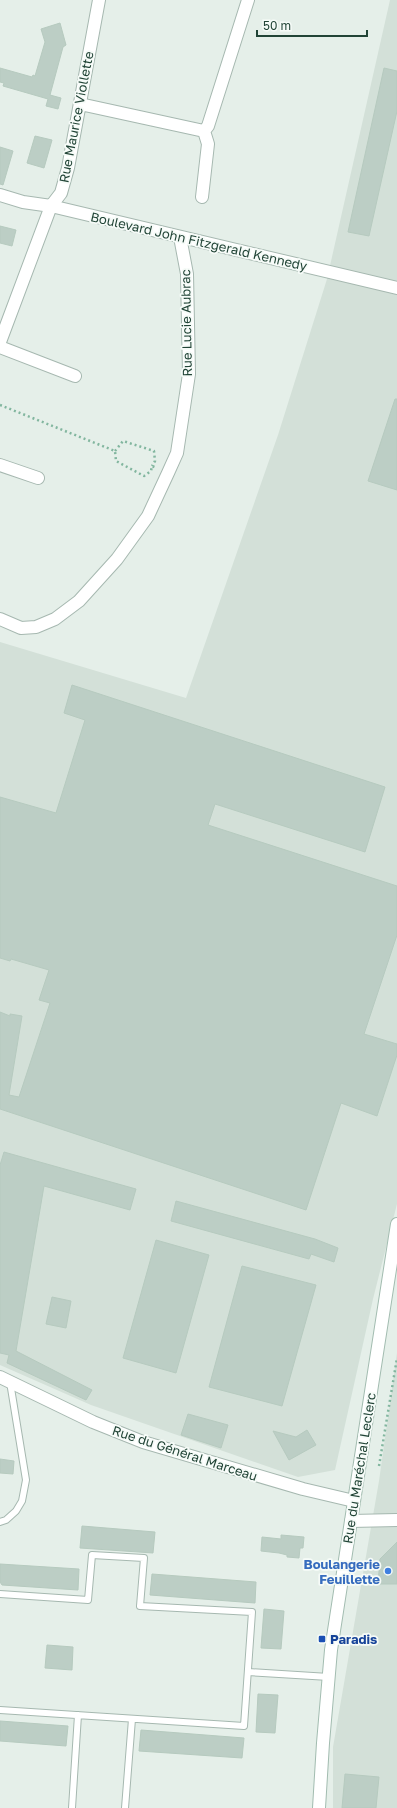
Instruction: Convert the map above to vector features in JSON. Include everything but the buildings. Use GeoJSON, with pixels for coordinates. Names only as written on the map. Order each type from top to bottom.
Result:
{"type":"FeatureCollection","features":[{"type":"Feature","properties":{"kind":"street","name":"Rue Maurice Viollette"},"geometry":{"type":"LineString","coordinates":[[0,342],[52,206],[61,193],[68,168],[99,0]]}},
{"type":"Feature","properties":{"kind":"street"},"geometry":{"type":"LineString","coordinates":[[204,131],[208,126],[248,0]]}},
{"type":"Feature","properties":{"kind":"street"},"geometry":{"type":"LineString","coordinates":[[80,104],[204,131]]}},
{"type":"Feature","properties":{"kind":"street"},"geometry":{"type":"LineString","coordinates":[[202,197],[208,144],[204,131]]}},
{"type":"Feature","properties":{"kind":"street","name":"Boulevard John Fitzgerald Kennedy"},"geometry":{"type":"LineString","coordinates":[[0,195],[23,202],[52,206],[397,288]]}},
{"type":"Feature","properties":{"kind":"street","name":"Rue Lucie Aubrac"},"geometry":{"type":"LineString","coordinates":[[0,619],[21,628],[36,627],[55,618],[79,601],[117,559],[148,516],[177,453],[189,374],[187,274],[180,237]]}},
{"type":"Feature","properties":{"kind":"street"},"geometry":{"type":"LineString","coordinates":[[0,347],[75,376]]}},
{"type":"Feature","properties":{"kind":"street"},"geometry":{"type":"LineString","coordinates":[[0,465],[38,478]]}},
{"type":"Feature","properties":{"kind":"street","name":"Rue du Maréchal Leclerc"},"geometry":{"type":"LineString","coordinates":[[319,1808],[331,1650],[397,1224]]}},
{"type":"Feature","properties":{"kind":"street","name":"Rue du Général Marceau"},"geometry":{"type":"LineString","coordinates":[[5,1380],[93,1422],[143,1442],[302,1489],[354,1501]]}},
{"type":"Feature","properties":{"kind":"street"},"geometry":{"type":"LineString","coordinates":[[352,1521],[397,1520]]}},
{"type":"Feature","properties":{"kind":"lane"},"geometry":{"type":"LineString","coordinates":[[0,1522],[6,1520],[16,1511],[22,1501],[26,1480],[5,1380]]}},
{"type":"Feature","properties":{"kind":"lane"},"geometry":{"type":"LineString","coordinates":[[0,1594],[88,1600],[92,1555],[144,1558],[140,1606],[252,1612],[244,1726],[0,1710]]}},
{"type":"Feature","properties":{"kind":"lane"},"geometry":{"type":"LineString","coordinates":[[248,1672],[329,1677]]}},
{"type":"Feature","properties":{"kind":"lane"},"geometry":{"type":"LineString","coordinates":[[72,1808],[78,1715]]}},
{"type":"Feature","properties":{"kind":"lane"},"geometry":{"type":"LineString","coordinates":[[125,1808],[132,1719]]}},
{"type":"Feature","properties":{"kind":"path"},"geometry":{"type":"LineString","coordinates":[[0,405],[115,451]]}},
{"type":"Feature","properties":{"kind":"path"},"geometry":{"type":"LineString","coordinates":[[123,441],[154,451],[155,461],[152,466],[151,470],[144,476],[116,461],[115,451],[123,441]]}},
{"type":"Feature","properties":{"kind":"path"},"geometry":{"type":"LineString","coordinates":[[152,466],[168,473]]}},
{"type":"Feature","properties":{"kind":"path"},"geometry":{"type":"LineString","coordinates":[[378,1466],[397,1358]]}},
{"type":"Feature","properties":{"kind":"shaded area"},"geometry":{"type":"Polygon","coordinates":[[[390,0],[397,0],[397,1204],[373,1299],[335,1470],[298,1477],[91,1405],[0,1365],[0,642],[186,698],[278,435],[327,279],[390,0]]]}},
{"type":"Feature","properties":{"kind":"shaded area"},"geometry":{"type":"Polygon","coordinates":[[[397,1353],[397,1808],[333,1808],[333,1747],[379,1481],[397,1353]]]}},
{"type":"Feature","properties":{"kind":"place","name":"Boulangerie Feuillette"},"geometry":{"type":"Point","coordinates":[388,1571]}},
{"type":"Feature","properties":{"kind":"place","name":"Paradis"},"geometry":{"type":"Point","coordinates":[322,1639]}}]}
